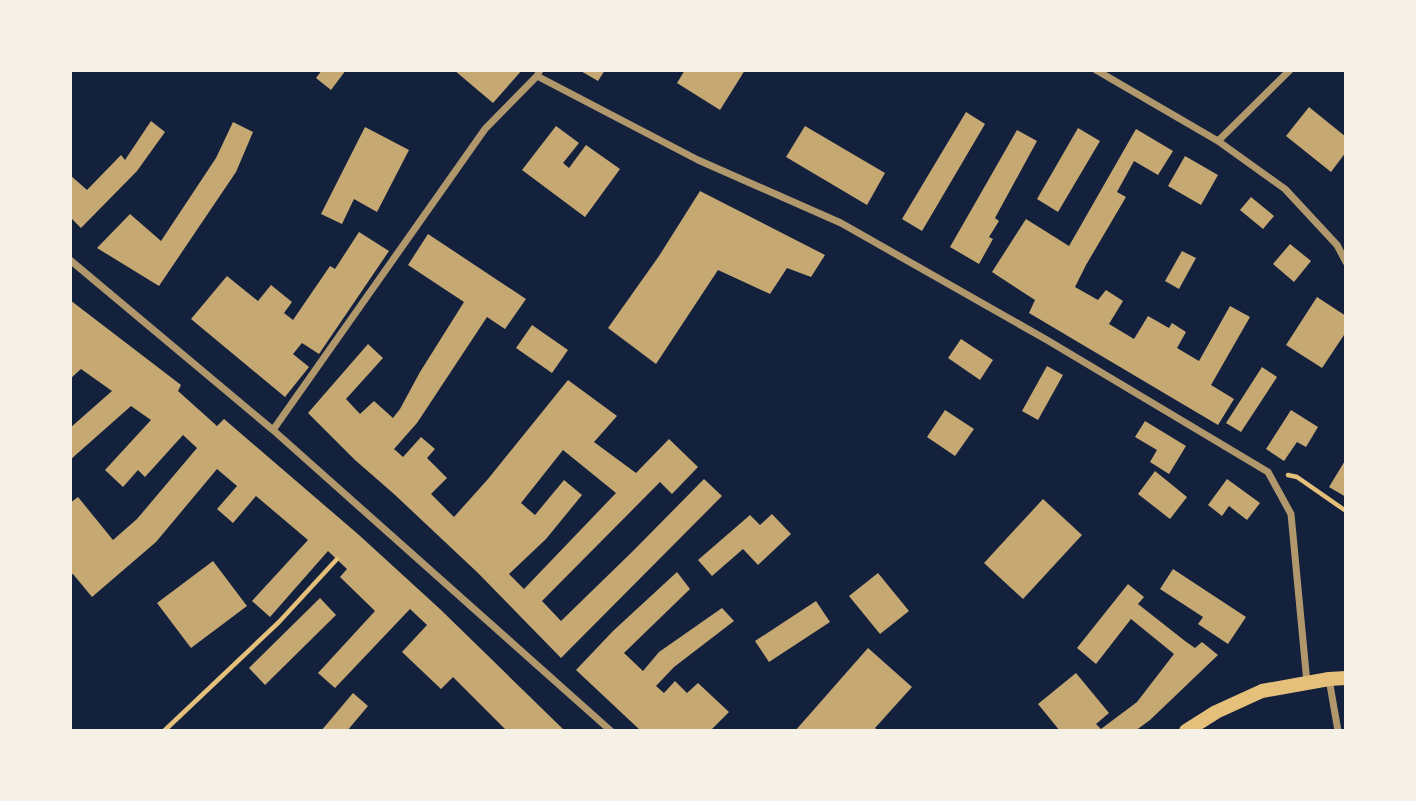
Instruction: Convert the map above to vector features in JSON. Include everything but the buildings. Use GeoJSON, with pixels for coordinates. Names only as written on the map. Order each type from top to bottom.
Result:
{"type":"FeatureCollection","features":[{"type":"Feature","properties":{"kind":"main road"},"geometry":{"type":"LineString","coordinates":[[1186,731],[1216,712],[1262,691],[1346,678]]}},
{"type":"Feature","properties":{"kind":"street"},"geometry":{"type":"LineString","coordinates":[[1096,70],[1218,141],[1285,189],[1337,246],[1346,262]]}},
{"type":"Feature","properties":{"kind":"street"},"geometry":{"type":"LineString","coordinates":[[1218,141],[1290,70]]}},
{"type":"Feature","properties":{"kind":"street"},"geometry":{"type":"LineString","coordinates":[[272,430],[485,129],[539,73],[698,160],[841,223],[1047,340],[1268,472],[1291,514],[1307,683]]}},
{"type":"Feature","properties":{"kind":"street"},"geometry":{"type":"LineString","coordinates":[[70,260],[272,430],[611,731]]}},
{"type":"Feature","properties":{"kind":"street"},"geometry":{"type":"LineString","coordinates":[[1329,679],[1338,731]]}},
{"type":"Feature","properties":{"kind":"path"},"geometry":{"type":"LineString","coordinates":[[1268,472],[1297,477],[1346,511]]}},
{"type":"Feature","properties":{"kind":"path"},"geometry":{"type":"LineString","coordinates":[[164,731],[279,622],[337,559]]}}]}
